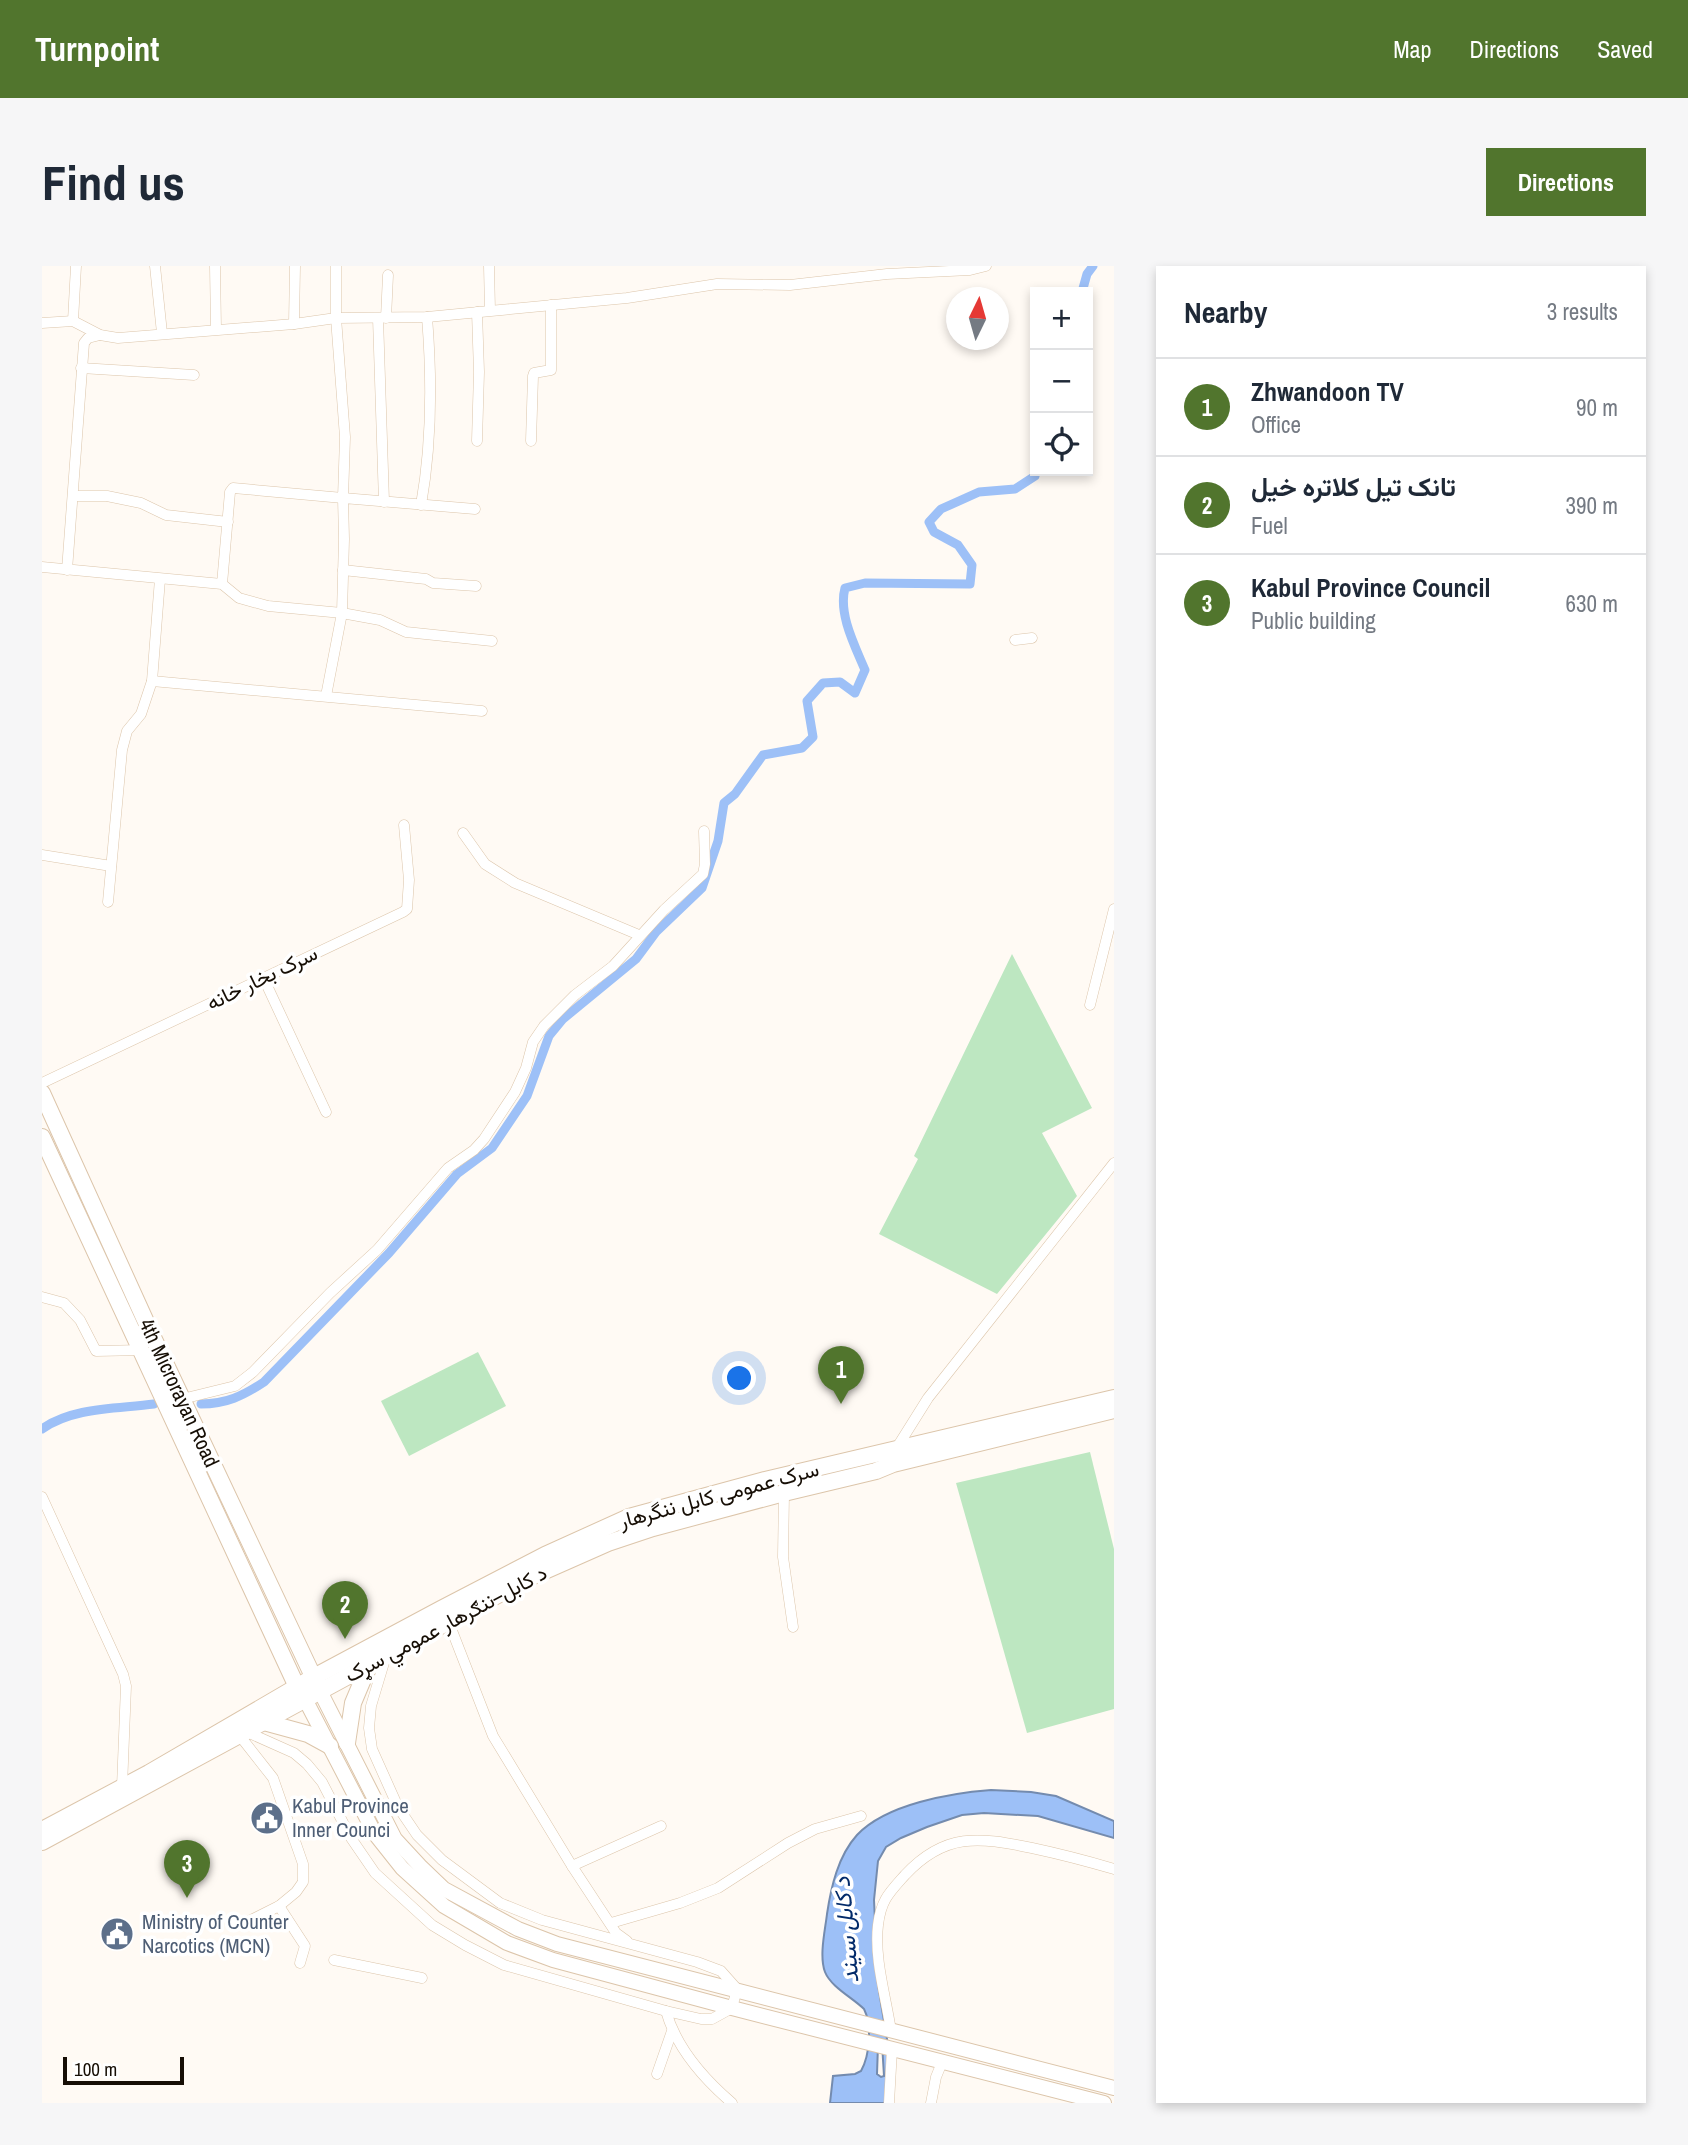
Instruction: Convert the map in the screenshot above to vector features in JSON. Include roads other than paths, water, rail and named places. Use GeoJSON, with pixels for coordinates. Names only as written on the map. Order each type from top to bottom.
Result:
{"type":"FeatureCollection","features":[{"type":"Feature","properties":{"kind":"main road","name":"4th Microrayan Road"},"geometry":{"type":"LineString","coordinates":[[42,1094],[149,1349],[301,1693]]}},
{"type":"Feature","properties":{"kind":"main road","name":"4th Microrayan Road"},"geometry":{"type":"LineString","coordinates":[[42,1137],[149,1349],[183,1399],[316,1685]]}},
{"type":"Feature","properties":{"kind":"main road","name":"سرک عمومی کابل ننگرهار"},"geometry":{"type":"LineString","coordinates":[[316,1685],[545,1555],[629,1517],[681,1502],[894,1457],[1114,1398]]}},
{"type":"Feature","properties":{"kind":"main road"},"geometry":{"type":"LineString","coordinates":[[894,1457],[947,1451],[1114,1410]]}},
{"type":"Feature","properties":{"kind":"main road","name":"د کابل–ننګرهار عمومي سړک"},"geometry":{"type":"LineString","coordinates":[[42,1830],[316,1685],[369,1665],[531,1577],[608,1543],[783,1493],[876,1471],[894,1457]]}},
{"type":"Feature","properties":{"kind":"main road"},"geometry":{"type":"LineString","coordinates":[[347,1743],[353,1703],[369,1665]]}},
{"type":"Feature","properties":{"kind":"main road"},"geometry":{"type":"LineString","coordinates":[[316,1685],[395,1839],[444,1889],[518,1929],[557,1944],[1114,2088]]}},
{"type":"Feature","properties":{"kind":"main road"},"geometry":{"type":"LineString","coordinates":[[301,1693],[375,1834],[402,1868],[444,1906],[507,1943],[553,1960],[732,2008],[1104,2103]]}},
{"type":"Feature","properties":{"kind":"main road","name":"د کابل–ننګرهار عمومي سړک"},"geometry":{"type":"LineString","coordinates":[[42,1842],[244,1734],[301,1693]]}},
{"type":"Feature","properties":{"kind":"main road"},"geometry":{"type":"LineString","coordinates":[[264,1722],[308,1734],[330,1746]]}},
{"type":"Feature","properties":{"kind":"street"},"geometry":{"type":"LineString","coordinates":[[73,321],[76,266]]}},
{"type":"Feature","properties":{"kind":"street"},"geometry":{"type":"LineString","coordinates":[[155,266],[162,333]]}},
{"type":"Feature","properties":{"kind":"street"},"geometry":{"type":"LineString","coordinates":[[215,266],[216,329]]}},
{"type":"Feature","properties":{"kind":"street"},"geometry":{"type":"LineString","coordinates":[[294,324],[295,266]]}},
{"type":"Feature","properties":{"kind":"street"},"geometry":{"type":"LineString","coordinates":[[326,696],[342,613],[343,570],[345,437],[336,318],[336,266]]}},
{"type":"Feature","properties":{"kind":"street"},"geometry":{"type":"LineString","coordinates":[[489,266],[491,310]]}},
{"type":"Feature","properties":{"kind":"street"},"geometry":{"type":"LineString","coordinates":[[42,323],[73,321],[100,335],[118,338],[294,324],[336,318],[428,317],[627,298],[717,284],[790,285],[887,270],[986,266]]}},
{"type":"Feature","properties":{"kind":"street"},"geometry":{"type":"LineString","coordinates":[[384,502],[382,318],[388,275]]}},
{"type":"Feature","properties":{"kind":"street"},"geometry":{"type":"LineString","coordinates":[[531,441],[533,376],[534,373],[549,371],[551,367],[551,305]]}},
{"type":"Feature","properties":{"kind":"street"},"geometry":{"type":"LineString","coordinates":[[477,312],[477,441]]}},
{"type":"Feature","properties":{"kind":"street"},"geometry":{"type":"LineString","coordinates":[[421,505],[428,453],[428,317]]}},
{"type":"Feature","properties":{"kind":"street"},"geometry":{"type":"LineString","coordinates":[[67,570],[84,343],[88,338],[100,335]]}},
{"type":"Feature","properties":{"kind":"street"},"geometry":{"type":"LineString","coordinates":[[81,368],[194,375]]}},
{"type":"Feature","properties":{"kind":"street"},"geometry":{"type":"LineString","coordinates":[[222,584],[230,492],[233,488],[475,509]]}},
{"type":"Feature","properties":{"kind":"street"},"geometry":{"type":"LineString","coordinates":[[74,496],[107,496],[141,503],[166,515],[228,522]]}},
{"type":"Feature","properties":{"kind":"street"},"geometry":{"type":"LineString","coordinates":[[42,567],[222,584],[239,598],[268,606],[342,613],[380,620],[406,632],[492,642]]}},
{"type":"Feature","properties":{"kind":"street"},"geometry":{"type":"LineString","coordinates":[[343,570],[426,579],[433,583],[476,586]]}},
{"type":"Feature","properties":{"kind":"street"},"geometry":{"type":"LineString","coordinates":[[108,902],[122,750],[127,731],[141,714],[152,681],[160,579]]}},
{"type":"Feature","properties":{"kind":"street"},"geometry":{"type":"LineString","coordinates":[[1014,640],[1032,638]]}},
{"type":"Feature","properties":{"kind":"street"},"geometry":{"type":"LineString","coordinates":[[152,681],[482,711]]}},
{"type":"Feature","properties":{"kind":"street","name":"سرک بخار خانه"},"geometry":{"type":"LineString","coordinates":[[42,1083],[407,909],[409,880],[404,825]]}},
{"type":"Feature","properties":{"kind":"street"},"geometry":{"type":"LineString","coordinates":[[183,1399],[220,1392],[235,1386],[285,1342],[330,1293],[377,1250],[448,1168],[474,1150],[514,1092],[526,1068],[533,1042],[544,1026],[575,995],[613,966],[639,935],[703,874],[704,831]]}},
{"type":"Feature","properties":{"kind":"street"},"geometry":{"type":"LineString","coordinates":[[463,833],[485,864],[515,883],[639,935]]}},
{"type":"Feature","properties":{"kind":"street"},"geometry":{"type":"LineString","coordinates":[[42,855],[111,866]]}},
{"type":"Feature","properties":{"kind":"street"},"geometry":{"type":"LineString","coordinates":[[1090,1005],[1114,909]]}},
{"type":"Feature","properties":{"kind":"street"},"geometry":{"type":"LineString","coordinates":[[263,976],[326,1112]]}},
{"type":"Feature","properties":{"kind":"street"},"geometry":{"type":"LineString","coordinates":[[894,1457],[928,1398],[1114,1163]]}},
{"type":"Feature","properties":{"kind":"street"},"geometry":{"type":"LineString","coordinates":[[42,1297],[64,1303],[80,1320],[96,1351],[149,1349]]}},
{"type":"Feature","properties":{"kind":"street"},"geometry":{"type":"LineString","coordinates":[[783,1493],[783,1557],[793,1627]]}},
{"type":"Feature","properties":{"kind":"street"},"geometry":{"type":"LineString","coordinates":[[42,1497],[123,1674],[125,1686],[122,1787]]}},
{"type":"Feature","properties":{"kind":"street"},"geometry":{"type":"LineString","coordinates":[[449,1623],[493,1736],[572,1866],[617,1933],[631,1944]]}},
{"type":"Feature","properties":{"kind":"street"},"geometry":{"type":"LineString","coordinates":[[244,1734],[294,1753],[307,1764],[322,1782],[362,1856],[375,1873],[432,1925],[504,1965],[666,2011],[701,2020],[712,2020],[732,2008],[737,1989],[722,1971],[542,1920],[500,1903],[442,1860],[417,1835],[398,1807],[372,1749],[369,1728],[372,1706],[386,1656]]}},
{"type":"Feature","properties":{"kind":"street"},"geometry":{"type":"LineString","coordinates":[[243,1924],[279,1906],[296,1892],[303,1882],[303,1864],[273,1778],[244,1734]]}},
{"type":"Feature","properties":{"kind":"street"},"geometry":{"type":"LineString","coordinates":[[611,1923],[680,1903],[718,1888],[815,1829],[861,1816]]}},
{"type":"Feature","properties":{"kind":"street"},"geometry":{"type":"LineString","coordinates":[[572,1866],[661,1826]]}},
{"type":"Feature","properties":{"kind":"street"},"geometry":{"type":"LineString","coordinates":[[890,2030],[878,1928],[883,1902],[910,1871],[931,1853],[972,1839],[991,1839],[1062,1854],[1114,1869]]}},
{"type":"Feature","properties":{"kind":"street"},"geometry":{"type":"LineString","coordinates":[[279,1906],[305,1946],[300,1963]]}},
{"type":"Feature","properties":{"kind":"street"},"geometry":{"type":"LineString","coordinates":[[334,1960],[422,1978]]}},
{"type":"Feature","properties":{"kind":"street"},"geometry":{"type":"LineString","coordinates":[[666,2011],[671,2031],[679,2044],[732,2103]]}},
{"type":"Feature","properties":{"kind":"street"},"geometry":{"type":"LineString","coordinates":[[657,2074],[671,2031]]}},
{"type":"Feature","properties":{"kind":"street"},"geometry":{"type":"LineString","coordinates":[[889,2103],[891,2049]]}},
{"type":"Feature","properties":{"kind":"street"},"geometry":{"type":"LineString","coordinates":[[931,2103],[936,2077],[943,2060]]}},
{"type":"Feature","properties":{"kind":"water","name":"د کابل سيند"},"geometry":{"type":"Polygon","coordinates":[[[991,1790],[1056,1796],[1114,1821],[1114,1838],[1038,1816],[984,1813],[962,1815],[927,1827],[886,1847],[878,1861],[874,1900],[878,1985],[889,2051],[885,2103],[830,2103],[833,2076],[861,2071],[869,2040],[864,2009],[832,1983],[823,1966],[823,1943],[829,1904],[840,1862],[857,1835],[885,1815],[939,1797],[991,1790]],[[882,2043],[878,2045],[877,2074],[884,2076],[882,2043]]]}},
{"type":"Feature","properties":{"kind":"waterway"},"geometry":{"type":"LineString","coordinates":[[1083,287],[1087,274],[1093,266]]}},
{"type":"Feature","properties":{"kind":"waterway"},"geometry":{"type":"LineString","coordinates":[[201,1404],[234,1398],[264,1382],[389,1253],[457,1174],[492,1148],[527,1096],[549,1036],[563,1019],[636,959],[656,932],[702,888],[718,841],[724,803],[735,794],[763,755],[802,748],[813,737],[807,701],[823,683],[840,682],[855,693],[865,670],[846,619],[843,598],[845,588],[865,583],[970,584],[972,565],[958,545],[934,532],[929,522],[941,509],[979,492],[1015,489],[1035,476]]}},
{"type":"Feature","properties":{"kind":"waterway"},"geometry":{"type":"LineString","coordinates":[[42,1429],[81,1413],[154,1404]]}},
{"type":"Feature","properties":{"kind":"place","name":"Zhwandoon TV"},"geometry":{"type":"Point","coordinates":[841,1404]}},
{"type":"Feature","properties":{"kind":"place","name":"تانک تیل کلاتره خیل"},"geometry":{"type":"Point","coordinates":[345,1639]}},
{"type":"Feature","properties":{"kind":"place","name":"Kabul Province Inner Counci"},"geometry":{"type":"Point","coordinates":[267,1818]}},
{"type":"Feature","properties":{"kind":"place","name":"Kabul Province Council"},"geometry":{"type":"Point","coordinates":[187,1898]}},
{"type":"Feature","properties":{"kind":"place","name":"Ministry of Counter Narcotics (MCN)"},"geometry":{"type":"Point","coordinates":[117,1934]}}]}
